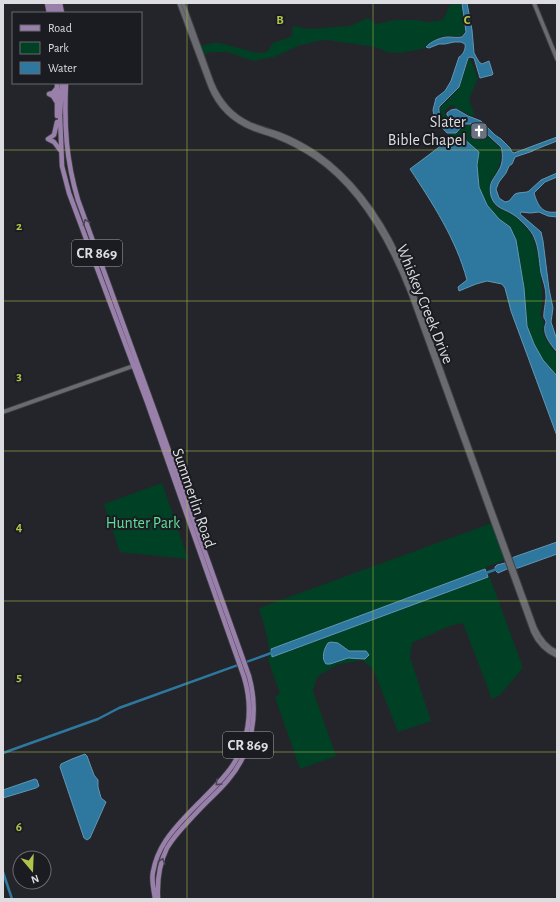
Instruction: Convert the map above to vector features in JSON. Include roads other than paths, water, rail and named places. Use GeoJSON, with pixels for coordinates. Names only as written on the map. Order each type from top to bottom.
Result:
{"type":"FeatureCollection","features":[{"type":"Feature","properties":{"kind":"main road"},"geometry":{"type":"LineString","coordinates":[[50,12],[54,3],[60,12]]}},
{"type":"Feature","properties":{"kind":"main road","name":"Summerlin Road"},"geometry":{"type":"LineString","coordinates":[[62,84],[60,115],[62,166],[69,193],[136,364]]}},
{"type":"Feature","properties":{"kind":"main road","name":"Summerlin Road"},"geometry":{"type":"LineString","coordinates":[[67,84],[65,120],[66,140],[71,174],[78,200],[240,661],[251,686],[254,706],[253,726],[248,745],[242,758],[229,779],[182,828],[170,844],[164,856],[158,881],[158,899]]}},
{"type":"Feature","properties":{"kind":"main road"},"geometry":{"type":"LineString","coordinates":[[57,85],[57,122],[62,166]]}},
{"type":"Feature","properties":{"kind":"main road"},"geometry":{"type":"LineString","coordinates":[[57,85],[53,93],[49,94],[57,101]]}},
{"type":"Feature","properties":{"kind":"main road"},"geometry":{"type":"LineString","coordinates":[[57,122],[54,135],[48,139],[54,142],[60,150]]}},
{"type":"Feature","properties":{"kind":"main road","name":"Summerlin Road"},"geometry":{"type":"LineString","coordinates":[[153,899],[153,871],[156,858],[162,846],[169,835],[227,773],[241,750],[247,731],[249,711],[243,668]]}},
{"type":"Feature","properties":{"kind":"street","name":"Whiskey Creek Drive"},"geometry":{"type":"LineString","coordinates":[[179,3],[210,86],[215,97],[223,107],[244,125],[293,144],[323,162],[350,188],[379,228],[407,285],[508,559],[538,634],[544,643],[557,652]]}},
{"type":"Feature","properties":{"kind":"street","name":"Whiskey Creek Drive"},"geometry":{"type":"LineString","coordinates":[[183,3],[212,83],[224,104],[235,115],[246,122],[299,143],[332,166],[359,194],[384,230],[409,280],[508,559]]}},
{"type":"Feature","properties":{"kind":"street"},"geometry":{"type":"LineString","coordinates":[[534,3],[557,59]]}},
{"type":"Feature","properties":{"kind":"street"},"geometry":{"type":"LineString","coordinates":[[3,412],[136,364]]}},
{"type":"Feature","properties":{"kind":"street","name":"Whiskey Creek Drive"},"geometry":{"type":"LineString","coordinates":[[513,570],[536,637],[543,646],[557,656]]}},
{"type":"Feature","properties":{"kind":"water"},"geometry":{"type":"Polygon","coordinates":[[[462,3],[467,3],[472,30],[474,53],[479,62],[482,64],[489,61],[493,74],[480,78],[474,58],[468,58],[459,87],[439,107],[443,122],[449,127],[456,127],[447,113],[456,109],[481,121],[514,153],[557,137],[557,141],[515,157],[496,189],[499,198],[505,202],[509,201],[515,194],[529,191],[541,180],[557,173],[557,177],[545,182],[534,193],[541,208],[548,212],[557,212],[557,217],[548,216],[539,212],[521,212],[520,214],[541,232],[553,308],[551,322],[557,340],[557,352],[547,339],[545,331],[546,322],[544,316],[546,293],[536,241],[531,231],[522,222],[514,215],[497,206],[491,196],[490,187],[492,181],[502,163],[501,147],[478,126],[464,124],[456,133],[447,133],[435,120],[433,110],[436,98],[445,91],[451,81],[459,57],[465,50],[465,44],[461,42],[454,42],[439,44],[429,48],[426,47],[442,38],[462,37],[466,32],[462,3]]]}},
{"type":"Feature","properties":{"kind":"water"},"geometry":{"type":"Polygon","coordinates":[[[454,138],[463,138],[479,152],[477,165],[479,187],[487,205],[499,219],[510,227],[516,240],[524,288],[527,326],[534,344],[543,360],[557,376],[557,436],[511,311],[505,288],[502,284],[487,281],[459,291],[458,287],[467,280],[457,250],[443,222],[410,169],[446,142],[454,138]]]}},
{"type":"Feature","properties":{"kind":"water"},"geometry":{"type":"Polygon","coordinates":[[[557,542],[557,554],[518,568],[507,569],[498,573],[495,570],[497,565],[505,563],[514,557],[557,542]]]}},
{"type":"Feature","properties":{"kind":"water"},"geometry":{"type":"Polygon","coordinates":[[[485,569],[488,577],[272,657],[271,649],[485,569]]]}},
{"type":"Feature","properties":{"kind":"water"},"geometry":{"type":"Polygon","coordinates":[[[328,643],[338,643],[349,651],[366,651],[369,655],[365,659],[348,658],[326,664],[324,662],[325,648],[328,643]]]}},
{"type":"Feature","properties":{"kind":"water"},"geometry":{"type":"Polygon","coordinates":[[[85,754],[94,775],[98,780],[101,798],[106,802],[90,838],[87,840],[84,838],[60,767],[61,764],[85,754]]]}},
{"type":"Feature","properties":{"kind":"water"},"geometry":{"type":"Polygon","coordinates":[[[35,779],[37,780],[39,786],[36,788],[3,798],[3,790],[35,779]]]}},
{"type":"Feature","properties":{"kind":"waterway"},"geometry":{"type":"LineString","coordinates":[[483,574],[497,569]]}},
{"type":"Feature","properties":{"kind":"waterway"},"geometry":{"type":"LineString","coordinates":[[3,753],[98,719],[119,708],[274,652]]}},
{"type":"Feature","properties":{"kind":"waterway"},"geometry":{"type":"LineString","coordinates":[[3,872],[12,899]]}},
{"type":"Feature","properties":{"kind":"place","name":"Slater Bible Chapel"},"geometry":{"type":"Point","coordinates":[479,131]}},
{"type":"Feature","properties":{"kind":"park label","name":"Hunter Park"},"geometry":{"type":"Point","coordinates":[143,523]}}]}
